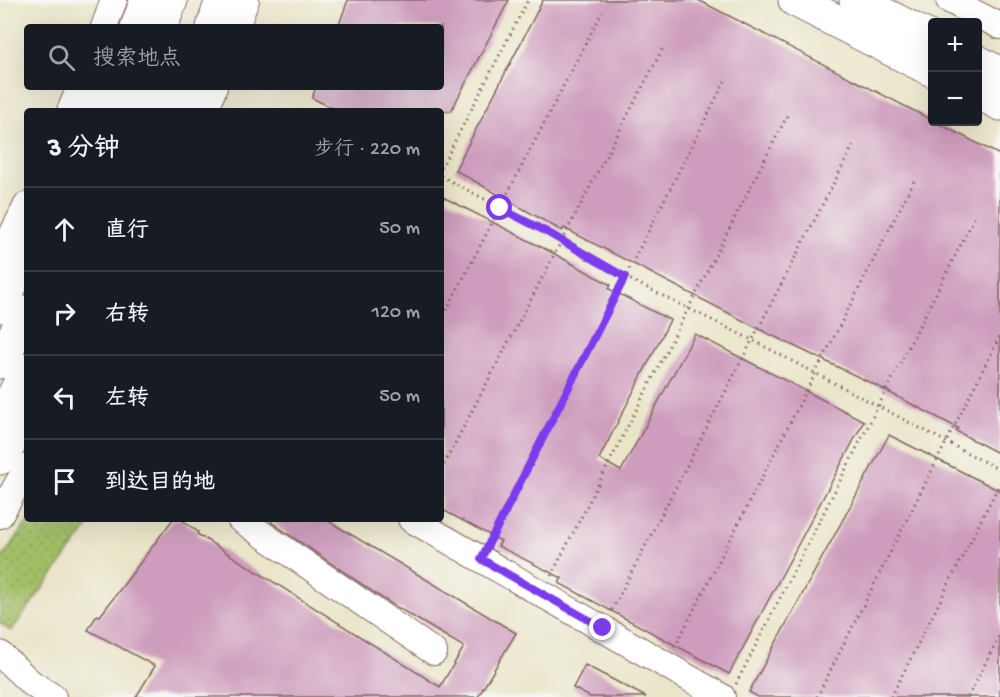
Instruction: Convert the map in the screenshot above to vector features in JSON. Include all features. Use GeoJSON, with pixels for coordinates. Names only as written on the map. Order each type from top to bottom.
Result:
{"type":"FeatureCollection","features":[{"type":"Feature","properties":{"kind":"main road"},"geometry":{"type":"LineString","coordinates":[[137,24],[147,0]]}},
{"type":"Feature","properties":{"kind":"main road"},"geometry":{"type":"LineString","coordinates":[[161,24],[171,0]]}},
{"type":"Feature","properties":{"kind":"main road"},"geometry":{"type":"LineString","coordinates":[[184,24],[192,0]]}},
{"type":"Feature","properties":{"kind":"main road"},"geometry":{"type":"LineString","coordinates":[[214,24],[222,0]]}},
{"type":"Feature","properties":{"kind":"main road"},"geometry":{"type":"LineString","coordinates":[[795,0],[928,67]]}},
{"type":"Feature","properties":{"kind":"main road"},"geometry":{"type":"LineString","coordinates":[[856,0],[928,36]]}},
{"type":"Feature","properties":{"kind":"main road"},"geometry":{"type":"LineString","coordinates":[[982,64],[1000,74]]}},
{"type":"Feature","properties":{"kind":"main road"},"geometry":{"type":"LineString","coordinates":[[98,108],[107,90]]}},
{"type":"Feature","properties":{"kind":"main road"},"geometry":{"type":"LineString","coordinates":[[126,108],[134,90]]}},
{"type":"Feature","properties":{"kind":"main road"},"geometry":{"type":"LineString","coordinates":[[150,108],[159,90]]}},
{"type":"Feature","properties":{"kind":"main road"},"geometry":{"type":"LineString","coordinates":[[177,108],[186,90]]}},
{"type":"Feature","properties":{"kind":"main road"},"geometry":{"type":"LineString","coordinates":[[982,94],[1000,104]]}},
{"type":"Feature","properties":{"kind":"main road"},"geometry":{"type":"LineString","coordinates":[[0,362],[9,291],[24,259]]}},
{"type":"Feature","properties":{"kind":"main road"},"geometry":{"type":"LineString","coordinates":[[0,423],[24,375]]}},
{"type":"Feature","properties":{"kind":"main road"},"geometry":{"type":"LineString","coordinates":[[0,458],[24,422]]}},
{"type":"Feature","properties":{"kind":"street"},"geometry":{"type":"LineString","coordinates":[[105,24],[114,0]]}},
{"type":"Feature","properties":{"kind":"street"},"geometry":{"type":"LineString","coordinates":[[237,24],[246,0]]}},
{"type":"Feature","properties":{"kind":"street"},"geometry":{"type":"LineString","coordinates":[[949,0],[1000,25]]}},
{"type":"Feature","properties":{"kind":"street"},"geometry":{"type":"LineString","coordinates":[[71,108],[79,90]]}},
{"type":"Feature","properties":{"kind":"street"},"geometry":{"type":"LineString","coordinates":[[206,108],[213,90]]}},
{"type":"Feature","properties":{"kind":"street"},"geometry":{"type":"LineString","coordinates":[[9,291],[24,219]]}},
{"type":"Feature","properties":{"kind":"street"},"geometry":{"type":"LineString","coordinates":[[0,515],[24,472]]}},
{"type":"Feature","properties":{"kind":"street"},"geometry":{"type":"LineString","coordinates":[[244,522],[434,652]]}},
{"type":"Feature","properties":{"kind":"street"},"geometry":{"type":"LineString","coordinates":[[416,522],[666,665],[728,692]]}},
{"type":"Feature","properties":{"kind":"street"},"geometry":{"type":"LineString","coordinates":[[0,654],[31,683],[53,697]]}},
{"type":"Feature","properties":{"kind":"path"},"geometry":{"type":"LineString","coordinates":[[444,162],[528,0]]}},
{"type":"Feature","properties":{"kind":"path"},"geometry":{"type":"LineString","coordinates":[[444,315],[603,12]]}},
{"type":"Feature","properties":{"kind":"path"},"geometry":{"type":"LineString","coordinates":[[444,464],[663,48]]}},
{"type":"Feature","properties":{"kind":"path"},"geometry":{"type":"LineString","coordinates":[[481,559],[725,81]]}},
{"type":"Feature","properties":{"kind":"path"},"geometry":{"type":"LineString","coordinates":[[542,594],[788,114]]}},
{"type":"Feature","properties":{"kind":"path"},"geometry":{"type":"LineString","coordinates":[[603,628],[853,146]]}},
{"type":"Feature","properties":{"kind":"path"},"geometry":{"type":"LineString","coordinates":[[444,178],[625,277],[879,405],[1000,470]]}},
{"type":"Feature","properties":{"kind":"path"},"geometry":{"type":"LineString","coordinates":[[666,665],[915,179]]}},
{"type":"Feature","properties":{"kind":"path"},"geometry":{"type":"LineString","coordinates":[[728,692],[976,215]]}},
{"type":"Feature","properties":{"kind":"path"},"geometry":{"type":"LineString","coordinates":[[817,697],[1000,336]]}},
{"type":"Feature","properties":{"kind":"path"},"geometry":{"type":"LineString","coordinates":[[891,697],[1000,483]]}},
{"type":"Feature","properties":{"kind":"path"},"geometry":{"type":"LineString","coordinates":[[968,697],[1000,634]]}},
{"type":"Feature","properties":{"kind":"green space"},"geometry":{"type":"Polygon","coordinates":[[[28,522],[92,522],[11,631],[0,623],[0,561],[28,522]]]}},
{"type":"Feature","properties":{"kind":"building"},"geometry":{"type":"Polygon","coordinates":[[[348,0],[509,0],[451,111],[444,111],[444,108],[333,108],[312,98],[315,90],[444,90],[444,24],[339,24],[348,0]]]}},
{"type":"Feature","properties":{"kind":"building"},"geometry":{"type":"Polygon","coordinates":[[[543,0],[698,0],[928,118],[928,126],[943,126],[1000,155],[1000,454],[956,431],[958,428],[875,385],[769,334],[564,228],[562,231],[455,170],[543,0]]]}},
{"type":"Feature","properties":{"kind":"building"},"geometry":{"type":"Polygon","coordinates":[[[444,198],[551,252],[611,285],[609,289],[670,320],[599,459],[621,471],[695,334],[864,421],[729,674],[559,583],[562,578],[498,546],[501,541],[444,511],[444,198]]]}},
{"type":"Feature","properties":{"kind":"building"},"geometry":{"type":"Polygon","coordinates":[[[889,435],[1000,491],[1000,697],[758,697],[749,692],[889,435]]]}},
{"type":"Feature","properties":{"kind":"building"},"geometry":{"type":"Polygon","coordinates":[[[171,522],[185,522],[198,532],[197,534],[440,687],[464,647],[385,600],[271,522],[330,522],[516,633],[478,697],[136,697],[155,666],[88,630],[97,615],[100,616],[171,522]]]}},
{"type":"Feature","properties":{"kind":"building"},"geometry":{"type":"Polygon","coordinates":[[[585,665],[646,697],[590,697],[573,688],[585,665]]]}},
{"type":"Feature","properties":{"kind":"route"},"geometry":{"type":"LineString","coordinates":[[500,208],[625,277],[481,559],[603,628]]}}]}
